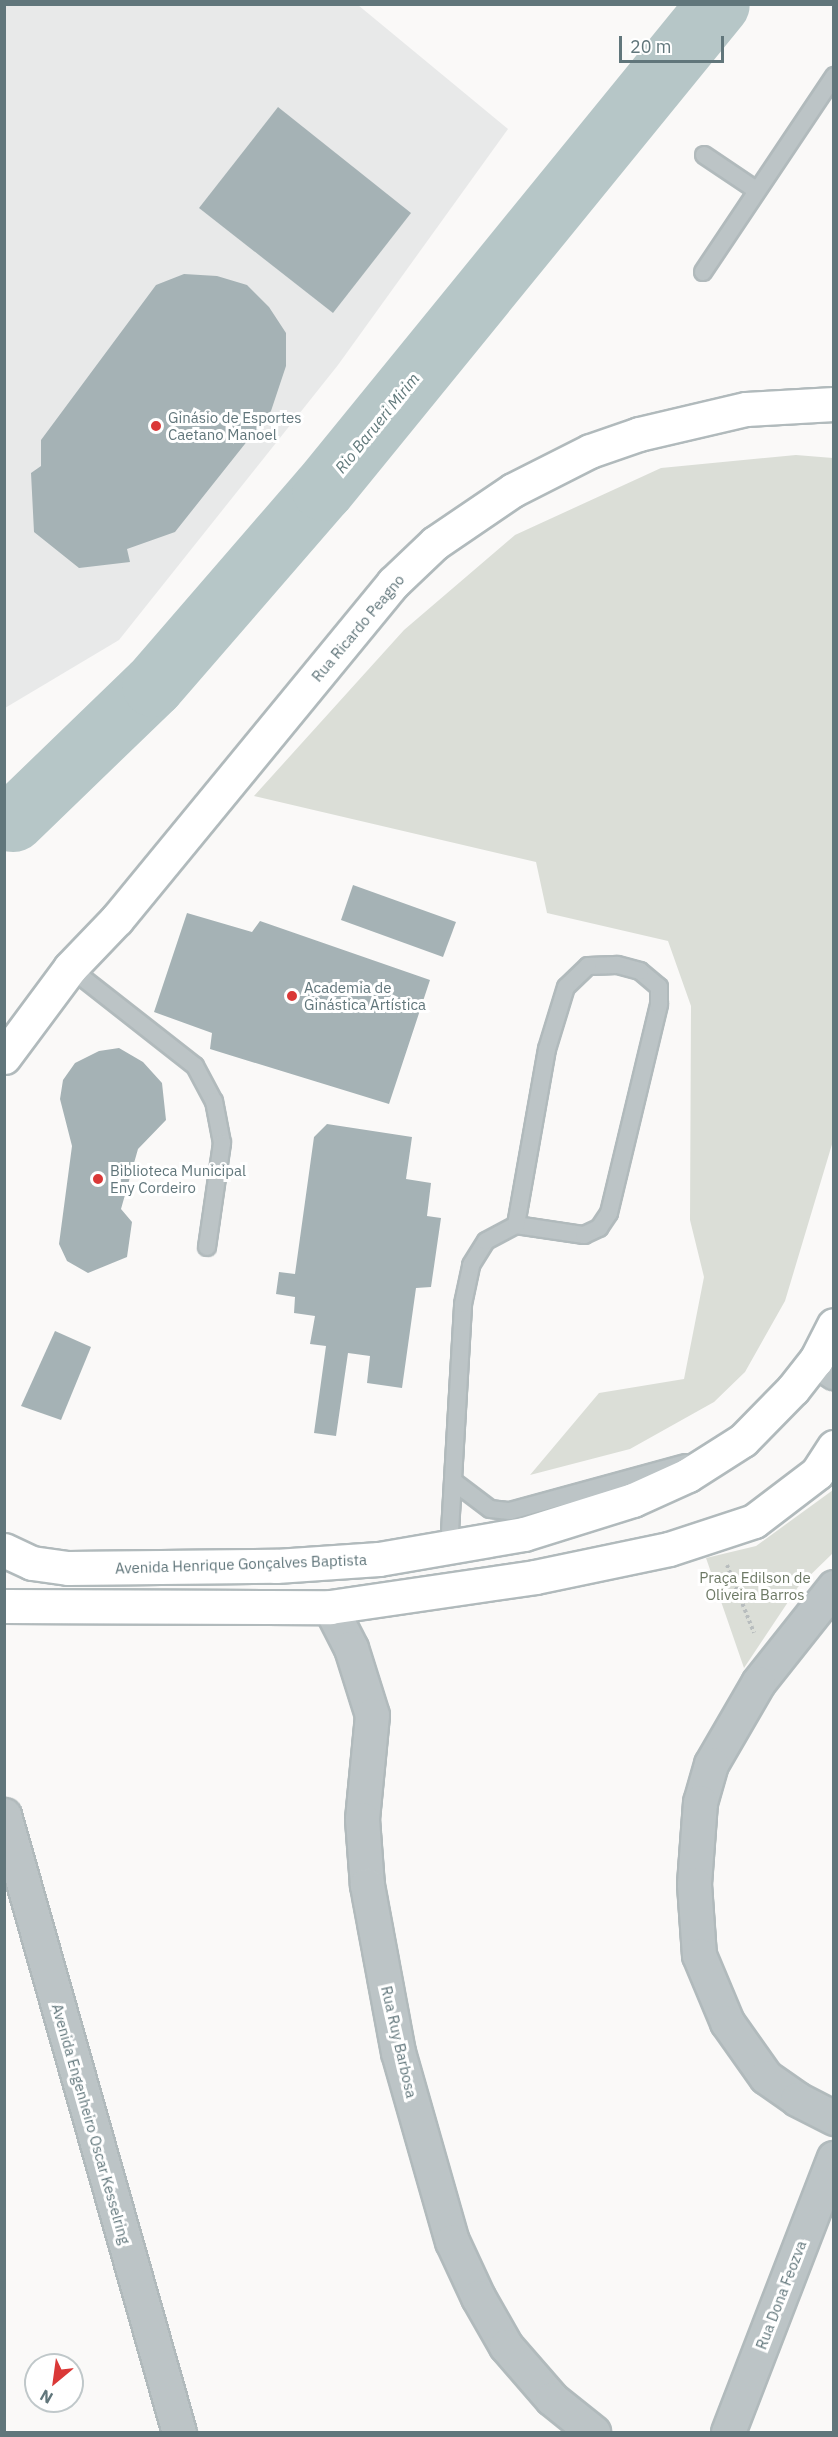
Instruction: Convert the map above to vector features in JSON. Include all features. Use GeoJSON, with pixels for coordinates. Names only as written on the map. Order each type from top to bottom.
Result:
{"type":"FeatureCollection","features":[{"type":"Feature","properties":{"kind":"main road","name":"Rua Ricardo Peagno"},"geometry":{"type":"LineString","coordinates":[[7,1052],[70,968],[117,919],[393,583],[472,515],[550,469],[639,434],[746,409],[834,404]]}},
{"type":"Feature","properties":{"kind":"main road","name":"Avenida Henrique Gonçalves Baptista"},"geometry":{"type":"LineString","coordinates":[[4,1550],[32,1563],[68,1568],[154,1569],[380,1559],[449,1549],[524,1534],[633,1500],[688,1475],[743,1440],[825,1366],[834,1325]]}},
{"type":"Feature","properties":{"kind":"main road"},"geometry":{"type":"LineString","coordinates":[[4,1606],[330,1607],[535,1577],[669,1549],[754,1521],[828,1460]]}},
{"type":"Feature","properties":{"kind":"street"},"geometry":{"type":"LineString","coordinates":[[834,1587],[768,1670],[711,1764],[700,1802],[694,1884],[699,1954],[727,2022],[766,2077],[834,2118]]}},
{"type":"Feature","properties":{"kind":"street","name":"Rua Ruy Barbosa"},"geometry":{"type":"LineString","coordinates":[[330,1607],[351,1648],[372,1715],[362,1819],[367,1885],[398,2052],[452,2241],[477,2297],[506,2346],[552,2399],[593,2433]]}},
{"type":"Feature","properties":{"kind":"street","name":"Avenida Engenheiro Oscar Kesselring"},"geometry":{"type":"LineString","coordinates":[[4,1815],[179,2433]]}},
{"type":"Feature","properties":{"kind":"street","name":"Rua Dona Feozva"},"geometry":{"type":"LineString","coordinates":[[728,2433],[834,2158]]}},
{"type":"Feature","properties":{"kind":"lane"},"geometry":{"type":"LineString","coordinates":[[704,272],[756,190],[834,76]]}},
{"type":"Feature","properties":{"kind":"lane"},"geometry":{"type":"LineString","coordinates":[[704,155],[756,190]]}},
{"type":"Feature","properties":{"kind":"lane"},"geometry":{"type":"LineString","coordinates":[[449,1549],[463,1304],[471,1265],[486,1241],[516,1225],[584,1235],[599,1228],[609,1213],[659,1005],[659,987],[640,971],[617,965],[588,966],[566,987],[547,1049],[516,1225]]}},
{"type":"Feature","properties":{"kind":"lane"},"geometry":{"type":"LineString","coordinates":[[70,968],[195,1066],[214,1101],[222,1143],[207,1247]]}},
{"type":"Feature","properties":{"kind":"lane"},"geometry":{"type":"LineString","coordinates":[[453,1481],[490,1509],[510,1511],[626,1476],[716,1456]]}},
{"type":"Feature","properties":{"kind":"path"},"geometry":{"type":"LineString","coordinates":[[715,1535],[768,1670]]}},
{"type":"Feature","properties":{"kind":"shaded area"},"geometry":{"type":"Polygon","coordinates":[[[4,5],[358,5],[508,129],[338,365],[119,640],[5,708],[4,5]]]}},
{"type":"Feature","properties":{"kind":"green space"},"geometry":{"type":"Polygon","coordinates":[[[796,455],[833,458],[833,1141],[785,1301],[745,1372],[714,1402],[630,1449],[530,1475],[599,1393],[684,1379],[704,1277],[690,1220],[691,1006],[668,941],[547,913],[536,862],[254,796],[404,630],[515,535],[661,468],[796,455]]]}},
{"type":"Feature","properties":{"kind":"green space","name":"Praça Edilson de Oliveira Barros"},"geometry":{"type":"Polygon","coordinates":[[[833,1490],[833,1553],[798,1587],[744,1668],[706,1558],[756,1546],[833,1490]]]}},
{"type":"Feature","properties":{"kind":"building"},"geometry":{"type":"Polygon","coordinates":[[[278,107],[411,213],[333,313],[199,208],[278,107]]]}},
{"type":"Feature","properties":{"kind":"building","name":"Ginásio de Esportes Caetano Manoel"},"geometry":{"type":"Polygon","coordinates":[[[184,274],[217,276],[247,285],[269,307],[286,333],[286,366],[271,411],[175,532],[127,549],[130,562],[79,568],[34,532],[31,473],[41,466],[41,440],[156,285],[184,274]]]}},
{"type":"Feature","properties":{"kind":"building"},"geometry":{"type":"Polygon","coordinates":[[[353,885],[456,922],[443,957],[341,920],[353,885]]]}},
{"type":"Feature","properties":{"kind":"building","name":"Academia de Ginástica Artística"},"geometry":{"type":"Polygon","coordinates":[[[187,913],[252,932],[260,921],[430,980],[389,1104],[210,1049],[212,1033],[154,1012],[187,913]]]}},
{"type":"Feature","properties":{"kind":"building","name":"Biblioteca Municipal Eny Cordeiro"},"geometry":{"type":"Polygon","coordinates":[[[119,1048],[143,1062],[162,1083],[166,1120],[138,1149],[121,1209],[132,1222],[127,1257],[88,1273],[67,1261],[59,1244],[72,1146],[60,1099],[63,1080],[75,1063],[99,1051],[119,1048]]]}},
{"type":"Feature","properties":{"kind":"building"},"geometry":{"type":"Polygon","coordinates":[[[327,1124],[412,1137],[406,1179],[431,1183],[427,1216],[441,1218],[431,1287],[416,1288],[402,1388],[367,1383],[370,1356],[348,1353],[336,1436],[314,1433],[326,1346],[310,1344],[315,1316],[294,1313],[295,1297],[276,1294],[279,1272],[295,1274],[314,1137],[327,1124]]]}},
{"type":"Feature","properties":{"kind":"building"},"geometry":{"type":"Polygon","coordinates":[[[55,1331],[91,1347],[61,1420],[21,1406],[55,1331]]]}},
{"type":"Feature","properties":{"kind":"waterway","name":"Rio Barueri Mirim"},"geometry":{"type":"LineString","coordinates":[[13,820],[153,685],[323,489],[718,4]]}},
{"type":"Feature","properties":{"kind":"place","name":"Ginásio de Esportes Caetano Manoel"},"geometry":{"type":"Point","coordinates":[156,426]}},
{"type":"Feature","properties":{"kind":"place","name":"Academia de Ginástica Artística"},"geometry":{"type":"Point","coordinates":[292,996]}},
{"type":"Feature","properties":{"kind":"place","name":"Biblioteca Municipal Eny Cordeiro"},"geometry":{"type":"Point","coordinates":[98,1179]}}]}
